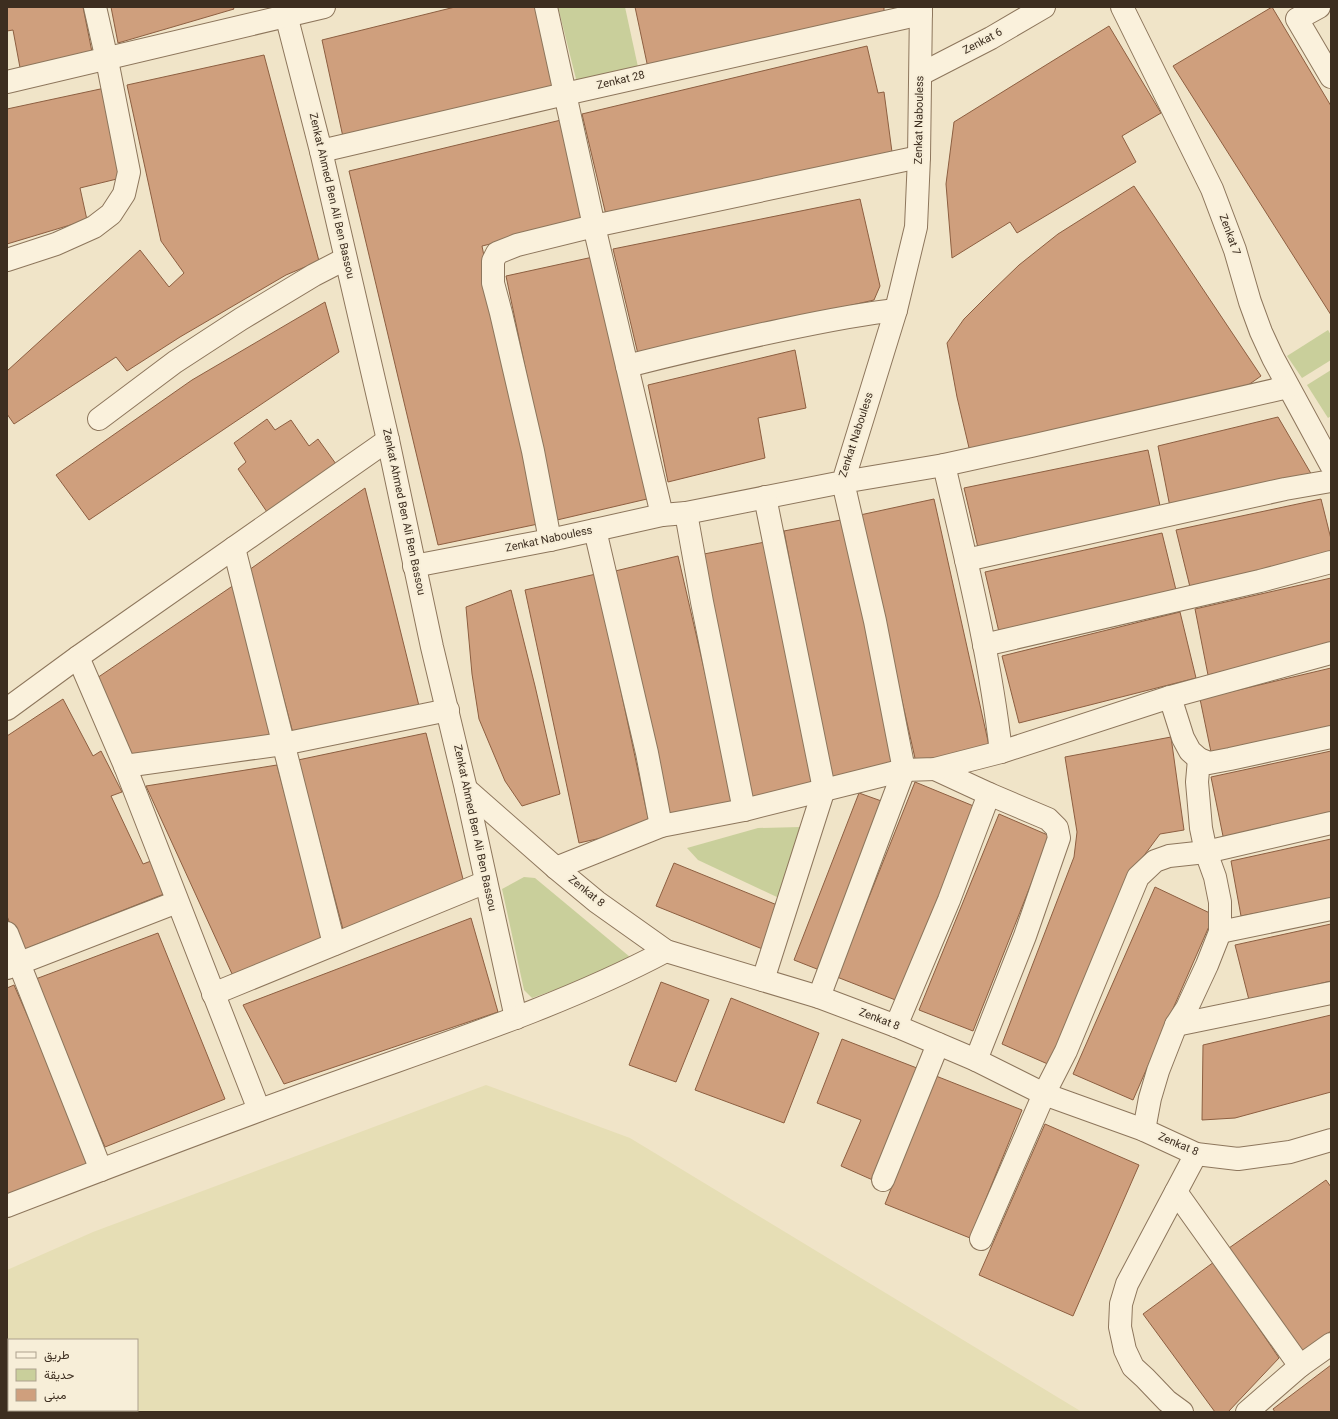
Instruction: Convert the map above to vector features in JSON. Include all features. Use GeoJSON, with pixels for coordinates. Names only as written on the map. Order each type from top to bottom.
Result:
{"type":"FeatureCollection","features":[{"type":"Feature","properties":{"kind":"street"},"geometry":{"type":"LineString","coordinates":[[7,260],[56,244],[94,227],[111,214],[124,194],[129,172],[95,7]]}},
{"type":"Feature","properties":{"kind":"street"},"geometry":{"type":"LineString","coordinates":[[7,82],[107,60],[285,11],[324,7]]}},
{"type":"Feature","properties":{"kind":"street"},"geometry":{"type":"LineString","coordinates":[[546,7],[594,226],[662,515]]}},
{"type":"Feature","properties":{"kind":"street","name":"Zenkat 6"},"geometry":{"type":"LineString","coordinates":[[921,74],[991,38],[1044,7]]}},
{"type":"Feature","properties":{"kind":"street","name":"Zenkat 7"},"geometry":{"type":"LineString","coordinates":[[1122,7],[1212,189],[1235,250],[1250,302],[1261,332],[1288,387],[1323,428],[1331,465]]}},
{"type":"Feature","properties":{"kind":"street"},"geometry":{"type":"LineString","coordinates":[[1319,7],[1293,13],[1331,77]]}},
{"type":"Feature","properties":{"kind":"street","name":"Zenkat 28"},"geometry":{"type":"LineString","coordinates":[[321,151],[921,10]]}},
{"type":"Feature","properties":{"kind":"street","name":"Zenkat Nabouless"},"geometry":{"type":"LineString","coordinates":[[414,566],[550,540],[662,515],[686,513],[843,482],[896,310],[916,227],[921,74],[921,10]]}},
{"type":"Feature","properties":{"kind":"street","name":"Zenkat Ahmed Ben Ali Ben Bassou"},"geometry":{"type":"LineString","coordinates":[[285,11],[321,151],[388,440],[414,566],[466,789],[516,1018]]}},
{"type":"Feature","properties":{"kind":"street"},"geometry":{"type":"LineString","coordinates":[[550,540],[532,451],[493,283],[493,261],[497,253],[517,245],[594,226],[919,157]]}},
{"type":"Feature","properties":{"kind":"street"},"geometry":{"type":"LineString","coordinates":[[99,419],[175,362],[241,319],[314,275],[345,259]]}},
{"type":"Feature","properties":{"kind":"street"},"geometry":{"type":"LineString","coordinates":[[627,366],[696,349],[837,319],[896,310]]}},
{"type":"Feature","properties":{"kind":"street"},"geometry":{"type":"LineString","coordinates":[[819,998],[904,770],[875,621],[843,482],[944,465],[1288,387]]}},
{"type":"Feature","properties":{"kind":"street"},"geometry":{"type":"LineString","coordinates":[[7,709],[78,657],[388,440]]}},
{"type":"Feature","properties":{"kind":"street"},"geometry":{"type":"LineString","coordinates":[[944,465],[984,645],[996,710],[1001,752]]}},
{"type":"Feature","properties":{"kind":"street"},"geometry":{"type":"LineString","coordinates":[[966,560],[1285,489],[1331,481]]}},
{"type":"Feature","properties":{"kind":"street"},"geometry":{"type":"LineString","coordinates":[[763,980],[824,789],[765,498]]}},
{"type":"Feature","properties":{"kind":"street"},"geometry":{"type":"LineString","coordinates":[[686,513],[702,602],[744,810]]}},
{"type":"Feature","properties":{"kind":"street"},"geometry":{"type":"LineString","coordinates":[[595,530],[647,753],[661,826]]}},
{"type":"Feature","properties":{"kind":"street"},"geometry":{"type":"LineString","coordinates":[[234,548],[334,944]]}},
{"type":"Feature","properties":{"kind":"street"},"geometry":{"type":"LineString","coordinates":[[984,645],[1253,582],[1331,562]]}},
{"type":"Feature","properties":{"kind":"street"},"geometry":{"type":"LineString","coordinates":[[556,868],[661,826],[744,810],[904,770],[935,769],[1001,752],[1170,697],[1331,652]]}},
{"type":"Feature","properties":{"kind":"street"},"geometry":{"type":"LineString","coordinates":[[78,657],[125,766],[259,1110]]}},
{"type":"Feature","properties":{"kind":"street"},"geometry":{"type":"LineString","coordinates":[[1170,697],[1183,738],[1190,751],[1199,759],[1209,763],[1331,737]]}},
{"type":"Feature","properties":{"kind":"street"},"geometry":{"type":"LineString","coordinates":[[125,766],[283,744],[448,710]]}},
{"type":"Feature","properties":{"kind":"street"},"geometry":{"type":"LineString","coordinates":[[1144,1130],[1150,1098],[1158,1070],[1176,1025],[1187,1008],[1207,965],[1220,932],[1220,902],[1216,883],[1206,852],[1198,804],[1197,782],[1199,759]]}},
{"type":"Feature","properties":{"kind":"street"},"geometry":{"type":"LineString","coordinates":[[935,769],[1048,819],[1057,828],[1059,838],[1025,936],[976,1060]]}},
{"type":"Feature","properties":{"kind":"street","name":"Zenkat 8"},"geometry":{"type":"LineString","coordinates":[[466,789],[597,902],[666,951],[819,998],[896,1026],[976,1060],[1044,1094],[1144,1130],[1196,1154],[1238,1158],[1290,1152],[1331,1140]]}},
{"type":"Feature","properties":{"kind":"street"},"geometry":{"type":"LineString","coordinates":[[896,1026],[949,900],[989,794]]}},
{"type":"Feature","properties":{"kind":"street"},"geometry":{"type":"LineString","coordinates":[[981,1239],[1044,1094],[1066,1051],[1138,877],[1155,861],[1170,856],[1206,852],[1331,823]]}},
{"type":"Feature","properties":{"kind":"street"},"geometry":{"type":"LineString","coordinates":[[213,994],[486,882]]}},
{"type":"Feature","properties":{"kind":"street"},"geometry":{"type":"LineString","coordinates":[[13,965],[177,902]]}},
{"type":"Feature","properties":{"kind":"street"},"geometry":{"type":"LineString","coordinates":[[1220,932],[1331,909]]}},
{"type":"Feature","properties":{"kind":"street"},"geometry":{"type":"LineString","coordinates":[[7,933],[13,965],[101,1170]]}},
{"type":"Feature","properties":{"kind":"street"},"geometry":{"type":"LineString","coordinates":[[7,1206],[259,1110],[516,1018],[632,970],[666,951]]}},
{"type":"Feature","properties":{"kind":"street"},"geometry":{"type":"LineString","coordinates":[[1176,1025],[1331,993]]}},
{"type":"Feature","properties":{"kind":"street"},"geometry":{"type":"LineString","coordinates":[[883,1180],[938,1044]]}},
{"type":"Feature","properties":{"kind":"street"},"geometry":{"type":"LineString","coordinates":[[1182,1412],[1167,1401],[1133,1367],[1125,1350],[1120,1327],[1121,1304],[1127,1284],[1196,1154]]}},
{"type":"Feature","properties":{"kind":"street"},"geometry":{"type":"LineString","coordinates":[[1176,1192],[1300,1366]]}},
{"type":"Feature","properties":{"kind":"street"},"geometry":{"type":"LineString","coordinates":[[1247,1412],[1300,1366],[1331,1344]]}},
{"type":"Feature","properties":{"kind":"shaded area"},"geometry":{"type":"Polygon","coordinates":[[[486,1085],[630,1138],[1082,1412],[7,1412],[7,1270],[93,1232],[486,1085]]]}},
{"type":"Feature","properties":{"kind":"green space"},"geometry":{"type":"Polygon","coordinates":[[[558,7],[625,7],[638,67],[577,83],[558,7]]]}},
{"type":"Feature","properties":{"kind":"green space"},"geometry":{"type":"Polygon","coordinates":[[[1328,330],[1331,335],[1331,360],[1302,378],[1287,356],[1328,330]]]}},
{"type":"Feature","properties":{"kind":"green space"},"geometry":{"type":"Polygon","coordinates":[[[1331,370],[1331,416],[1328,418],[1307,385],[1331,370]]]}},
{"type":"Feature","properties":{"kind":"green space"},"geometry":{"type":"Polygon","coordinates":[[[800,827],[779,898],[698,860],[687,848],[758,828],[800,827]]]}},
{"type":"Feature","properties":{"kind":"green space"},"geometry":{"type":"Polygon","coordinates":[[[524,877],[535,878],[630,957],[628,964],[532,998],[524,990],[502,889],[524,877]]]}},
{"type":"Feature","properties":{"kind":"building"},"geometry":{"type":"Polygon","coordinates":[[[7,7],[83,7],[93,57],[21,73],[13,30],[7,31],[7,7]]]}},
{"type":"Feature","properties":{"kind":"building"},"geometry":{"type":"Polygon","coordinates":[[[111,7],[233,7],[234,9],[118,43],[111,7]]]}},
{"type":"Feature","properties":{"kind":"building"},"geometry":{"type":"Polygon","coordinates":[[[455,7],[537,7],[556,88],[343,137],[322,40],[455,7]]]}},
{"type":"Feature","properties":{"kind":"building"},"geometry":{"type":"Polygon","coordinates":[[[635,7],[884,7],[884,12],[648,68],[635,7]]]}},
{"type":"Feature","properties":{"kind":"building"},"geometry":{"type":"Polygon","coordinates":[[[1272,7],[1331,106],[1331,315],[1173,66],[1272,7]]]}},
{"type":"Feature","properties":{"kind":"building"},"geometry":{"type":"Polygon","coordinates":[[[1109,26],[1161,113],[1122,136],[1136,162],[1017,233],[1010,222],[952,258],[946,184],[954,122],[1109,26]]]}},
{"type":"Feature","properties":{"kind":"building"},"geometry":{"type":"Polygon","coordinates":[[[867,46],[878,93],[884,92],[892,152],[606,215],[582,114],[867,46]]]}},
{"type":"Feature","properties":{"kind":"building"},"geometry":{"type":"Polygon","coordinates":[[[264,55],[319,261],[286,275],[180,337],[127,371],[116,357],[14,424],[7,414],[7,371],[140,250],[169,287],[184,273],[161,241],[127,85],[264,55]]]}},
{"type":"Feature","properties":{"kind":"building"},"geometry":{"type":"Polygon","coordinates":[[[105,88],[125,177],[80,188],[87,220],[7,244],[7,109],[105,88]]]}},
{"type":"Feature","properties":{"kind":"building"},"geometry":{"type":"Polygon","coordinates":[[[561,120],[586,221],[482,246],[538,524],[438,545],[349,171],[561,120]]]}},
{"type":"Feature","properties":{"kind":"building"},"geometry":{"type":"Polygon","coordinates":[[[1134,186],[1261,376],[1244,388],[970,452],[957,397],[947,343],[964,319],[1019,265],[1058,234],[1134,186]]]}},
{"type":"Feature","properties":{"kind":"building"},"geometry":{"type":"Polygon","coordinates":[[[860,199],[880,286],[874,300],[638,354],[613,249],[860,199]]]}},
{"type":"Feature","properties":{"kind":"building"},"geometry":{"type":"Polygon","coordinates":[[[593,257],[647,499],[557,520],[506,276],[593,257]]]}},
{"type":"Feature","properties":{"kind":"building"},"geometry":{"type":"Polygon","coordinates":[[[325,302],[339,352],[89,520],[56,475],[192,380],[325,302]]]}},
{"type":"Feature","properties":{"kind":"building"},"geometry":{"type":"Polygon","coordinates":[[[795,350],[806,408],[758,418],[765,458],[668,482],[648,385],[795,350]]]}},
{"type":"Feature","properties":{"kind":"building"},"geometry":{"type":"Polygon","coordinates":[[[1278,417],[1313,477],[1171,512],[1158,446],[1278,417]]]}},
{"type":"Feature","properties":{"kind":"building"},"geometry":{"type":"Polygon","coordinates":[[[267,419],[275,430],[291,420],[309,446],[318,439],[336,464],[267,512],[238,469],[246,462],[234,443],[267,419]]]}},
{"type":"Feature","properties":{"kind":"building"},"geometry":{"type":"Polygon","coordinates":[[[1148,450],[1162,515],[979,552],[964,488],[1148,450]]]}},
{"type":"Feature","properties":{"kind":"building"},"geometry":{"type":"Polygon","coordinates":[[[365,488],[420,710],[293,733],[249,570],[365,488]]]}},
{"type":"Feature","properties":{"kind":"building"},"geometry":{"type":"Polygon","coordinates":[[[934,499],[990,750],[917,767],[860,515],[934,499]]]}},
{"type":"Feature","properties":{"kind":"building"},"geometry":{"type":"Polygon","coordinates":[[[1321,499],[1331,539],[1331,554],[1190,587],[1176,530],[1321,499]]]}},
{"type":"Feature","properties":{"kind":"building"},"geometry":{"type":"Polygon","coordinates":[[[846,519],[895,771],[832,783],[784,531],[846,519]]]}},
{"type":"Feature","properties":{"kind":"building"},"geometry":{"type":"Polygon","coordinates":[[[1162,533],[1176,590],[999,632],[985,572],[1162,533]]]}},
{"type":"Feature","properties":{"kind":"building"},"geometry":{"type":"Polygon","coordinates":[[[765,542],[815,790],[749,804],[699,555],[765,542]]]}},
{"type":"Feature","properties":{"kind":"building"},"geometry":{"type":"Polygon","coordinates":[[[678,556],[735,803],[668,819],[611,572],[678,556]]]}},
{"type":"Feature","properties":{"kind":"building"},"geometry":{"type":"Polygon","coordinates":[[[596,574],[650,827],[579,843],[525,590],[596,574]]]}},
{"type":"Feature","properties":{"kind":"building"},"geometry":{"type":"Polygon","coordinates":[[[1331,578],[1331,646],[1208,675],[1195,609],[1331,578]]]}},
{"type":"Feature","properties":{"kind":"building"},"geometry":{"type":"Polygon","coordinates":[[[234,585],[275,740],[129,757],[97,678],[234,585]]]}},
{"type":"Feature","properties":{"kind":"building"},"geometry":{"type":"Polygon","coordinates":[[[511,590],[560,794],[522,806],[505,781],[479,719],[472,674],[466,607],[511,590]]]}},
{"type":"Feature","properties":{"kind":"building"},"geometry":{"type":"Polygon","coordinates":[[[1180,612],[1196,678],[1019,723],[1002,656],[1180,612]]]}},
{"type":"Feature","properties":{"kind":"building"},"geometry":{"type":"Polygon","coordinates":[[[1331,668],[1331,728],[1211,752],[1200,699],[1331,668]]]}},
{"type":"Feature","properties":{"kind":"building"},"geometry":{"type":"Polygon","coordinates":[[[63,699],[93,756],[101,751],[122,792],[111,796],[143,864],[151,861],[164,894],[20,951],[7,916],[7,736],[63,699]]]}},
{"type":"Feature","properties":{"kind":"building"},"geometry":{"type":"Polygon","coordinates":[[[426,733],[464,883],[344,933],[298,760],[426,733]]]}},
{"type":"Feature","properties":{"kind":"building"},"geometry":{"type":"Polygon","coordinates":[[[1171,737],[1184,830],[1160,834],[1134,869],[1050,1065],[1002,1044],[1074,857],[1077,832],[1065,757],[1171,737]]]}},
{"type":"Feature","properties":{"kind":"building"},"geometry":{"type":"Polygon","coordinates":[[[1331,751],[1331,817],[1224,841],[1211,777],[1331,751]]]}},
{"type":"Feature","properties":{"kind":"building"},"geometry":{"type":"Polygon","coordinates":[[[277,765],[324,941],[233,976],[146,786],[277,765]]]}},
{"type":"Feature","properties":{"kind":"building"},"geometry":{"type":"Polygon","coordinates":[[[915,782],[976,807],[898,1001],[837,977],[915,782]]]}},
{"type":"Feature","properties":{"kind":"building"},"geometry":{"type":"Polygon","coordinates":[[[859,793],[887,803],[822,971],[794,960],[859,793]]]}},
{"type":"Feature","properties":{"kind":"building"},"geometry":{"type":"Polygon","coordinates":[[[999,814],[1050,836],[973,1031],[919,1010],[999,814]]]}},
{"type":"Feature","properties":{"kind":"building"},"geometry":{"type":"Polygon","coordinates":[[[1331,839],[1331,899],[1241,916],[1231,861],[1331,839]]]}},
{"type":"Feature","properties":{"kind":"building"},"geometry":{"type":"Polygon","coordinates":[[[674,863],[782,907],[765,950],[656,906],[674,863]]]}},
{"type":"Feature","properties":{"kind":"building"},"geometry":{"type":"Polygon","coordinates":[[[1155,887],[1214,915],[1133,1100],[1073,1074],[1155,887]]]}},
{"type":"Feature","properties":{"kind":"building"},"geometry":{"type":"Polygon","coordinates":[[[471,918],[498,1012],[284,1084],[243,1005],[471,918]]]}},
{"type":"Feature","properties":{"kind":"building"},"geometry":{"type":"Polygon","coordinates":[[[1331,924],[1331,981],[1249,1000],[1235,945],[1331,924]]]}},
{"type":"Feature","properties":{"kind":"building"},"geometry":{"type":"Polygon","coordinates":[[[158,933],[225,1099],[105,1147],[33,980],[158,933]]]}},
{"type":"Feature","properties":{"kind":"building"},"geometry":{"type":"Polygon","coordinates":[[[661,982],[709,1000],[676,1082],[629,1065],[661,982]]]}},
{"type":"Feature","properties":{"kind":"building"},"geometry":{"type":"Polygon","coordinates":[[[14,985],[91,1162],[7,1197],[7,988],[14,985]]]}},
{"type":"Feature","properties":{"kind":"building"},"geometry":{"type":"Polygon","coordinates":[[[731,998],[819,1033],[784,1123],[695,1090],[731,998]]]}},
{"type":"Feature","properties":{"kind":"building"},"geometry":{"type":"Polygon","coordinates":[[[1331,1015],[1331,1092],[1235,1118],[1202,1120],[1203,1045],[1331,1015]]]}},
{"type":"Feature","properties":{"kind":"building"},"geometry":{"type":"Polygon","coordinates":[[[842,1039],[922,1070],[875,1181],[841,1166],[861,1120],[817,1103],[842,1039]]]}},
{"type":"Feature","properties":{"kind":"building"},"geometry":{"type":"Polygon","coordinates":[[[936,1076],[1022,1110],[970,1238],[885,1204],[936,1076]]]}},
{"type":"Feature","properties":{"kind":"building"},"geometry":{"type":"Polygon","coordinates":[[[1045,1124],[1139,1165],[1073,1316],[979,1275],[1045,1124]]]}},
{"type":"Feature","properties":{"kind":"building"},"geometry":{"type":"Polygon","coordinates":[[[1326,1180],[1331,1187],[1331,1331],[1302,1352],[1229,1248],[1326,1180]]]}},
{"type":"Feature","properties":{"kind":"building"},"geometry":{"type":"Polygon","coordinates":[[[1214,1262],[1279,1358],[1228,1412],[1215,1412],[1143,1314],[1214,1262]]]}},
{"type":"Feature","properties":{"kind":"building"},"geometry":{"type":"Polygon","coordinates":[[[1331,1365],[1331,1412],[1275,1412],[1273,1409],[1331,1365]]]}}]}
